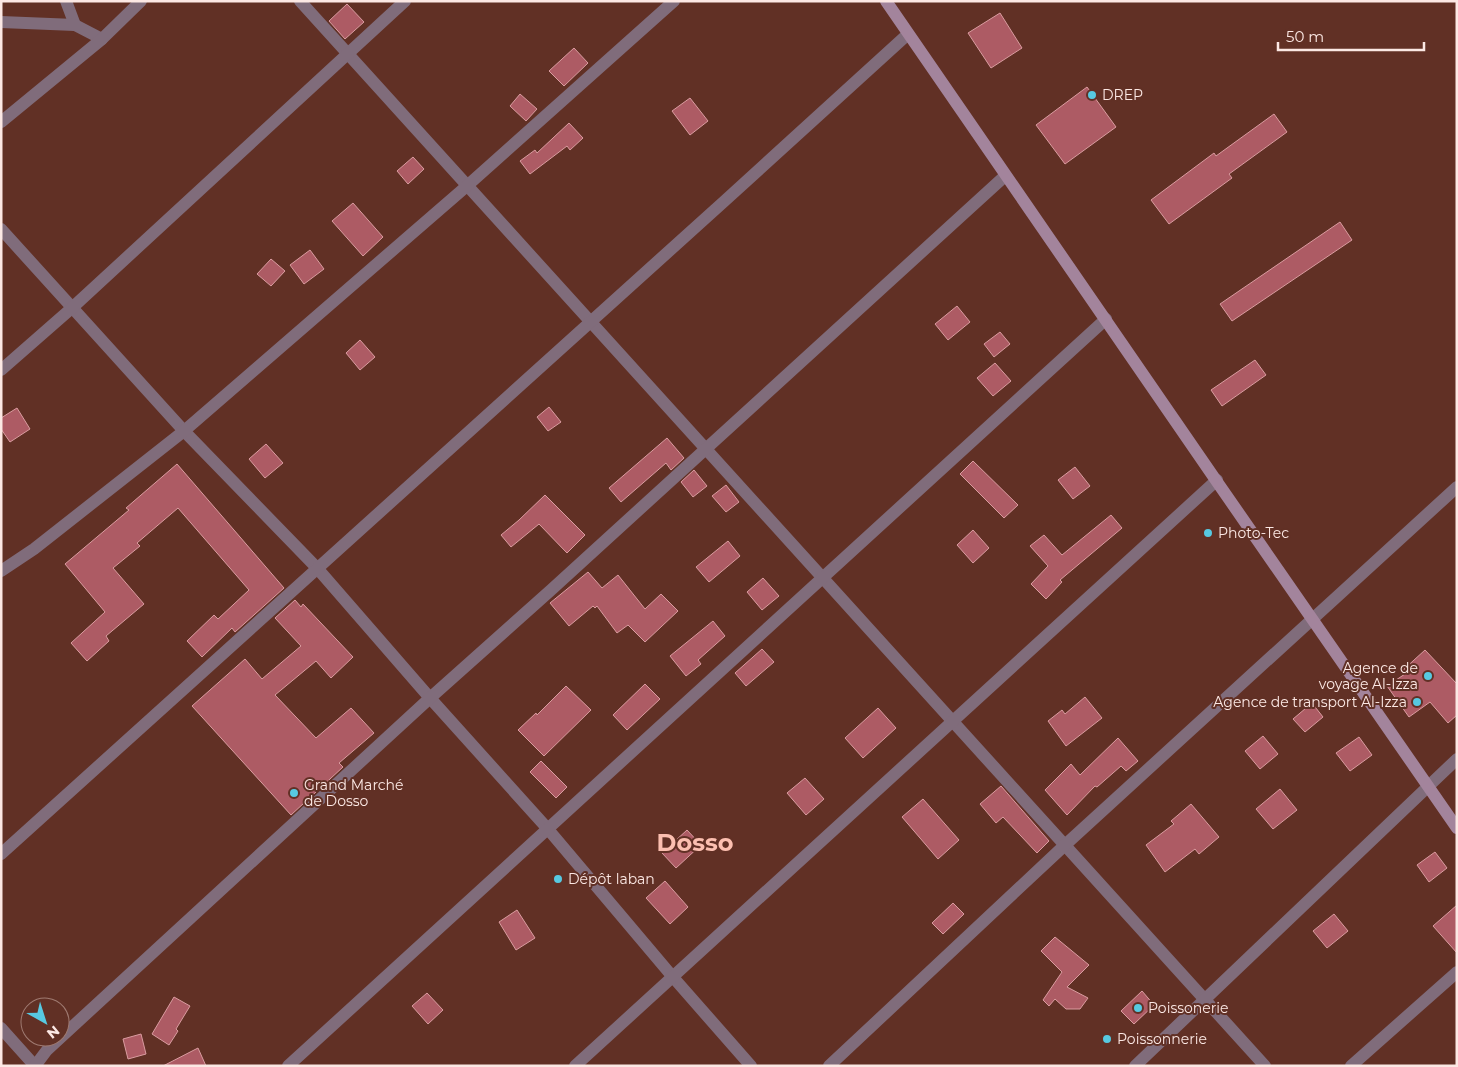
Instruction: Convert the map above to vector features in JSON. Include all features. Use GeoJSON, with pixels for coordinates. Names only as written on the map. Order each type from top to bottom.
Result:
{"type":"FeatureCollection","features":[{"type":"Feature","properties":{"kind":"main road"},"geometry":{"type":"LineString","coordinates":[[886,1],[1005,176],[1106,319],[1457,828]]}},
{"type":"Feature","properties":{"kind":"street"},"geometry":{"type":"LineString","coordinates":[[66,1],[75,25]]}},
{"type":"Feature","properties":{"kind":"street"},"geometry":{"type":"LineString","coordinates":[[1,122],[102,39],[142,1]]}},
{"type":"Feature","properties":{"kind":"street"},"geometry":{"type":"LineString","coordinates":[[300,1],[1265,1066]]}},
{"type":"Feature","properties":{"kind":"street"},"geometry":{"type":"LineString","coordinates":[[1,370],[73,307],[405,1]]}},
{"type":"Feature","properties":{"kind":"street"},"geometry":{"type":"LineString","coordinates":[[1,571],[34,549],[184,431],[468,186],[674,1]]}},
{"type":"Feature","properties":{"kind":"street"},"geometry":{"type":"LineString","coordinates":[[1,22],[75,25],[102,39]]}},
{"type":"Feature","properties":{"kind":"street"},"geometry":{"type":"LineString","coordinates":[[1,854],[592,322],[908,34]]}},
{"type":"Feature","properties":{"kind":"street"},"geometry":{"type":"LineString","coordinates":[[1,1028],[35,1066],[47,1050],[430,698],[1005,176]]}},
{"type":"Feature","properties":{"kind":"street"},"geometry":{"type":"LineString","coordinates":[[1,229],[184,431],[317,568],[547,828],[751,1066]]}},
{"type":"Feature","properties":{"kind":"street"},"geometry":{"type":"LineString","coordinates":[[288,1066],[1106,319]]}},
{"type":"Feature","properties":{"kind":"street"},"geometry":{"type":"LineString","coordinates":[[576,1066],[672,976],[1217,480]]}},
{"type":"Feature","properties":{"kind":"street"},"geometry":{"type":"LineString","coordinates":[[829,1066],[1065,845],[1457,488]]}},
{"type":"Feature","properties":{"kind":"street"},"geometry":{"type":"LineString","coordinates":[[1135,1066],[1457,759]]}},
{"type":"Feature","properties":{"kind":"street"},"geometry":{"type":"LineString","coordinates":[[1351,1066],[1457,972]]}},
{"type":"Feature","properties":{"kind":"building"},"geometry":{"type":"Polygon","coordinates":[[[347,4],[364,22],[345,39],[329,21],[347,4]]]}},
{"type":"Feature","properties":{"kind":"building"},"geometry":{"type":"Polygon","coordinates":[[[1000,13],[1022,48],[991,68],[968,33],[1000,13]]]}},
{"type":"Feature","properties":{"kind":"building"},"geometry":{"type":"Polygon","coordinates":[[[574,48],[588,63],[564,86],[549,71],[574,48]]]}},
{"type":"Feature","properties":{"kind":"building"},"geometry":{"type":"Polygon","coordinates":[[[1087,87],[1116,127],[1065,164],[1036,125],[1087,87]]]}},
{"type":"Feature","properties":{"kind":"building"},"geometry":{"type":"Polygon","coordinates":[[[520,94],[537,109],[526,121],[510,106],[520,94]]]}},
{"type":"Feature","properties":{"kind":"building"},"geometry":{"type":"Polygon","coordinates":[[[690,98],[708,121],[690,135],[672,111],[690,98]]]}},
{"type":"Feature","properties":{"kind":"building"},"geometry":{"type":"Polygon","coordinates":[[[1274,114],[1287,132],[1229,174],[1232,178],[1169,224],[1151,200],[1214,153],[1216,156],[1274,114]]]}},
{"type":"Feature","properties":{"kind":"building"},"geometry":{"type":"Polygon","coordinates":[[[569,123],[583,138],[570,150],[567,146],[530,174],[520,161],[535,150],[537,153],[569,123]]]}},
{"type":"Feature","properties":{"kind":"building"},"geometry":{"type":"Polygon","coordinates":[[[413,157],[424,169],[408,184],[397,171],[413,157]]]}},
{"type":"Feature","properties":{"kind":"building"},"geometry":{"type":"Polygon","coordinates":[[[353,203],[383,237],[363,256],[332,221],[353,203]]]}},
{"type":"Feature","properties":{"kind":"building"},"geometry":{"type":"Polygon","coordinates":[[[1340,222],[1352,240],[1232,321],[1220,304],[1340,222]]]}},
{"type":"Feature","properties":{"kind":"building"},"geometry":{"type":"Polygon","coordinates":[[[310,250],[324,269],[304,284],[290,265],[310,250]]]}},
{"type":"Feature","properties":{"kind":"building"},"geometry":{"type":"Polygon","coordinates":[[[271,259],[285,271],[271,286],[257,274],[271,259]]]}},
{"type":"Feature","properties":{"kind":"building"},"geometry":{"type":"Polygon","coordinates":[[[957,306],[970,322],[948,340],[935,324],[957,306]]]}},
{"type":"Feature","properties":{"kind":"building"},"geometry":{"type":"Polygon","coordinates":[[[1000,332],[1010,344],[994,357],[984,344],[1000,332]]]}},
{"type":"Feature","properties":{"kind":"building"},"geometry":{"type":"Polygon","coordinates":[[[360,340],[375,357],[360,370],[346,353],[360,340]]]}},
{"type":"Feature","properties":{"kind":"building"},"geometry":{"type":"Polygon","coordinates":[[[1255,360],[1266,375],[1222,406],[1211,390],[1255,360]]]}},
{"type":"Feature","properties":{"kind":"building"},"geometry":{"type":"Polygon","coordinates":[[[995,363],[1011,381],[993,396],[977,378],[995,363]]]}},
{"type":"Feature","properties":{"kind":"building"},"geometry":{"type":"Polygon","coordinates":[[[549,407],[561,422],[548,431],[537,417],[549,407]]]}},
{"type":"Feature","properties":{"kind":"building"},"geometry":{"type":"Polygon","coordinates":[[[17,408],[30,429],[10,442],[1,429],[1,418],[17,408]]]}},
{"type":"Feature","properties":{"kind":"building"},"geometry":{"type":"Polygon","coordinates":[[[667,438],[684,458],[671,470],[666,463],[621,502],[609,488],[667,438]]]}},
{"type":"Feature","properties":{"kind":"building"},"geometry":{"type":"Polygon","coordinates":[[[266,444],[283,463],[265,478],[249,459],[266,444]]]}},
{"type":"Feature","properties":{"kind":"building"},"geometry":{"type":"Polygon","coordinates":[[[973,461],[1018,505],[1004,518],[960,474],[973,461]]]}},
{"type":"Feature","properties":{"kind":"building"},"geometry":{"type":"Polygon","coordinates":[[[177,464],[284,588],[235,632],[232,628],[202,657],[187,641],[214,615],[218,619],[249,590],[178,508],[137,543],[140,546],[113,568],[144,604],[106,636],[109,641],[87,661],[71,643],[105,612],[65,564],[129,510],[126,508],[177,464]]]}},
{"type":"Feature","properties":{"kind":"building"},"geometry":{"type":"Polygon","coordinates":[[[1075,467],[1090,486],[1073,499],[1058,480],[1075,467]]]}},
{"type":"Feature","properties":{"kind":"building"},"geometry":{"type":"Polygon","coordinates":[[[694,470],[707,486],[693,497],[681,482],[694,470]]]}},
{"type":"Feature","properties":{"kind":"building"},"geometry":{"type":"Polygon","coordinates":[[[726,485],[739,502],[726,512],[712,496],[726,485]]]}},
{"type":"Feature","properties":{"kind":"building"},"geometry":{"type":"Polygon","coordinates":[[[545,495],[585,535],[567,553],[539,524],[511,547],[501,535],[545,495]]]}},
{"type":"Feature","properties":{"kind":"building"},"geometry":{"type":"Polygon","coordinates":[[[1111,515],[1122,528],[1060,580],[1062,582],[1046,599],[1031,584],[1048,566],[1030,546],[1044,535],[1062,555],[1111,515]]]}},
{"type":"Feature","properties":{"kind":"building"},"geometry":{"type":"Polygon","coordinates":[[[973,530],[989,548],[973,563],[957,545],[973,530]]]}},
{"type":"Feature","properties":{"kind":"building"},"geometry":{"type":"Polygon","coordinates":[[[728,541],[740,556],[709,582],[696,567],[728,541]]]}},
{"type":"Feature","properties":{"kind":"building"},"geometry":{"type":"Polygon","coordinates":[[[588,572],[602,588],[618,575],[645,609],[661,594],[678,611],[645,642],[628,625],[617,633],[597,606],[595,608],[593,606],[569,626],[550,603],[588,572]]]}},
{"type":"Feature","properties":{"kind":"building"},"geometry":{"type":"Polygon","coordinates":[[[763,578],[779,596],[762,610],[747,592],[763,578]]]}},
{"type":"Feature","properties":{"kind":"building"},"geometry":{"type":"Polygon","coordinates":[[[295,600],[301,607],[303,604],[353,657],[331,678],[316,661],[275,695],[316,738],[351,708],[374,733],[339,763],[343,767],[291,815],[192,706],[245,659],[262,679],[301,646],[275,618],[295,600]]]}},
{"type":"Feature","properties":{"kind":"building"},"geometry":{"type":"Polygon","coordinates":[[[713,621],[725,636],[698,660],[701,664],[686,676],[670,656],[713,621]]]}},
{"type":"Feature","properties":{"kind":"building"},"geometry":{"type":"Polygon","coordinates":[[[762,649],[774,662],[746,686],[735,673],[762,649]]]}},
{"type":"Feature","properties":{"kind":"building"},"geometry":{"type":"Polygon","coordinates":[[[1425,650],[1457,684],[1457,715],[1448,723],[1430,702],[1409,717],[1387,686],[1405,674],[1402,671],[1425,650]]]}},
{"type":"Feature","properties":{"kind":"building"},"geometry":{"type":"Polygon","coordinates":[[[645,684],[660,699],[627,730],[613,715],[645,684]]]}},
{"type":"Feature","properties":{"kind":"building"},"geometry":{"type":"Polygon","coordinates":[[[566,686],[591,710],[544,756],[518,730],[536,713],[537,715],[566,686]]]}},
{"type":"Feature","properties":{"kind":"building"},"geometry":{"type":"Polygon","coordinates":[[[1085,697],[1102,718],[1066,746],[1048,721],[1062,710],[1065,714],[1085,697]]]}},
{"type":"Feature","properties":{"kind":"building"},"geometry":{"type":"Polygon","coordinates":[[[1312,703],[1323,717],[1305,732],[1293,719],[1312,703]]]}},
{"type":"Feature","properties":{"kind":"building"},"geometry":{"type":"Polygon","coordinates":[[[878,708],[896,728],[863,758],[845,738],[878,708]]]}},
{"type":"Feature","properties":{"kind":"building"},"geometry":{"type":"Polygon","coordinates":[[[1263,736],[1278,754],[1260,769],[1245,751],[1263,736]]]}},
{"type":"Feature","properties":{"kind":"building"},"geometry":{"type":"Polygon","coordinates":[[[1359,737],[1372,755],[1350,771],[1336,753],[1359,737]]]}},
{"type":"Feature","properties":{"kind":"building"},"geometry":{"type":"Polygon","coordinates":[[[1118,738],[1138,761],[1126,771],[1121,766],[1097,787],[1095,786],[1067,815],[1045,790],[1071,764],[1080,775],[1118,738]]]}},
{"type":"Feature","properties":{"kind":"building"},"geometry":{"type":"Polygon","coordinates":[[[541,761],[567,787],[556,798],[530,772],[541,761]]]}},
{"type":"Feature","properties":{"kind":"building"},"geometry":{"type":"Polygon","coordinates":[[[805,778],[824,799],[806,815],[787,793],[805,778]]]}},
{"type":"Feature","properties":{"kind":"building"},"geometry":{"type":"Polygon","coordinates":[[[1001,786],[1049,841],[1037,853],[1003,817],[996,823],[980,804],[1001,786]]]}},
{"type":"Feature","properties":{"kind":"building"},"geometry":{"type":"Polygon","coordinates":[[[1280,789],[1297,810],[1273,829],[1256,809],[1280,789]]]}},
{"type":"Feature","properties":{"kind":"building"},"geometry":{"type":"Polygon","coordinates":[[[923,799],[959,840],[938,859],[902,817],[923,799]]]}},
{"type":"Feature","properties":{"kind":"building"},"geometry":{"type":"Polygon","coordinates":[[[1191,804],[1219,837],[1199,854],[1195,849],[1165,872],[1146,845],[1174,824],[1171,821],[1191,804]]]}},
{"type":"Feature","properties":{"kind":"building"},"geometry":{"type":"Polygon","coordinates":[[[687,830],[701,845],[676,868],[662,853],[687,830]]]}},
{"type":"Feature","properties":{"kind":"building"},"geometry":{"type":"Polygon","coordinates":[[[1435,852],[1447,868],[1429,882],[1417,865],[1435,852]]]}},
{"type":"Feature","properties":{"kind":"building"},"geometry":{"type":"Polygon","coordinates":[[[665,881],[688,907],[670,924],[646,898],[665,881]]]}},
{"type":"Feature","properties":{"kind":"building"},"geometry":{"type":"Polygon","coordinates":[[[953,903],[964,914],[943,934],[932,923],[953,903]]]}},
{"type":"Feature","properties":{"kind":"building"},"geometry":{"type":"Polygon","coordinates":[[[1457,905],[1457,953],[1433,926],[1457,905]]]}},
{"type":"Feature","properties":{"kind":"building"},"geometry":{"type":"Polygon","coordinates":[[[517,910],[535,938],[516,950],[499,922],[517,910]]]}},
{"type":"Feature","properties":{"kind":"building"},"geometry":{"type":"Polygon","coordinates":[[[1334,914],[1348,931],[1327,948],[1313,931],[1334,914]]]}},
{"type":"Feature","properties":{"kind":"building"},"geometry":{"type":"Polygon","coordinates":[[[1055,937],[1089,965],[1067,987],[1088,998],[1080,1009],[1066,1009],[1055,999],[1049,1006],[1043,1000],[1062,972],[1041,951],[1055,937]]]}},
{"type":"Feature","properties":{"kind":"building","name":"Poissonerie"},"geometry":{"type":"Polygon","coordinates":[[[1142,991],[1154,1005],[1134,1024],[1121,1011],[1142,991]]]}},
{"type":"Feature","properties":{"kind":"building"},"geometry":{"type":"Polygon","coordinates":[[[427,993],[443,1010],[428,1024],[412,1006],[427,993]]]}},
{"type":"Feature","properties":{"kind":"building"},"geometry":{"type":"Polygon","coordinates":[[[174,997],[190,1006],[169,1045],[152,1034],[174,997]]]}},
{"type":"Feature","properties":{"kind":"building"},"geometry":{"type":"Polygon","coordinates":[[[141,1034],[146,1054],[128,1059],[123,1039],[141,1034]]]}},
{"type":"Feature","properties":{"kind":"building"},"geometry":{"type":"Polygon","coordinates":[[[198,1048],[206,1066],[163,1066],[198,1048]]]}},
{"type":"Feature","properties":{"kind":"place","name":"DREP"},"geometry":{"type":"Point","coordinates":[1092,95]}},
{"type":"Feature","properties":{"kind":"place","name":"Photo-Tec"},"geometry":{"type":"Point","coordinates":[1208,533]}},
{"type":"Feature","properties":{"kind":"place","name":"Agence de voyage Al-Izza"},"geometry":{"type":"Point","coordinates":[1428,676]}},
{"type":"Feature","properties":{"kind":"place","name":"Agence de transport Al-Izza"},"geometry":{"type":"Point","coordinates":[1417,702]}},
{"type":"Feature","properties":{"kind":"place","name":"Grand Marché de Dosso"},"geometry":{"type":"Point","coordinates":[294,793]}},
{"type":"Feature","properties":{"kind":"place","name":"Dépôt laban"},"geometry":{"type":"Point","coordinates":[558,879]}},
{"type":"Feature","properties":{"kind":"place","name":"Poissonerie"},"geometry":{"type":"Point","coordinates":[1138,1008]}},
{"type":"Feature","properties":{"kind":"place","name":"Poissonnerie"},"geometry":{"type":"Point","coordinates":[1107,1039]}},
{"type":"Feature","properties":{"kind":"district","name":"Dosso"},"geometry":{"type":"Point","coordinates":[695,842]}}]}
